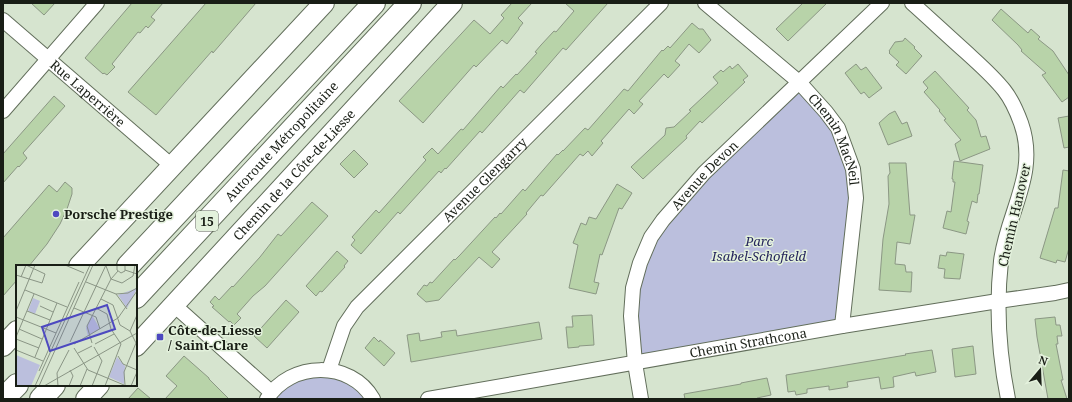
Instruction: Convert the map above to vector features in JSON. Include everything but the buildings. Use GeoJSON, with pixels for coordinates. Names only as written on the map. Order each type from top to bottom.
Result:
{"type":"FeatureCollection","features":[{"type":"Feature","properties":{"kind":"highway"},"geometry":{"type":"LineString","coordinates":[[325,55],[355,3]]}},
{"type":"Feature","properties":{"kind":"highway","name":"Autoroute Métropolitaine"},"geometry":{"type":"LineString","coordinates":[[129,265],[374,3]]}},
{"type":"Feature","properties":{"kind":"highway","name":"Autoroute Métropolitaine"},"geometry":{"type":"LineString","coordinates":[[137,296],[410,3]]}},
{"type":"Feature","properties":{"kind":"highway"},"geometry":{"type":"LineString","coordinates":[[3,399],[16,385]]}},
{"type":"Feature","properties":{"kind":"highway"},"geometry":{"type":"LineString","coordinates":[[41,399],[53,386]]}},
{"type":"Feature","properties":{"kind":"main road"},"geometry":{"type":"LineString","coordinates":[[80,265],[324,3]]}},
{"type":"Feature","properties":{"kind":"main road","name":"Chemin de la Côte-de-Liesse"},"geometry":{"type":"LineString","coordinates":[[137,345],[452,3]]}},
{"type":"Feature","properties":{"kind":"main road"},"geometry":{"type":"LineString","coordinates":[[3,346],[16,332]]}},
{"type":"Feature","properties":{"kind":"main road"},"geometry":{"type":"LineString","coordinates":[[86,399],[98,386]]}},
{"type":"Feature","properties":{"kind":"street"},"geometry":{"type":"LineString","coordinates":[[3,111],[97,3]]}},
{"type":"Feature","properties":{"kind":"street","name":"Avenue Glengarry"},"geometry":{"type":"LineString","coordinates":[[330,370],[344,326],[357,307],[661,3]]}},
{"type":"Feature","properties":{"kind":"street","name":"Chemin MacNeil"},"geometry":{"type":"LineString","coordinates":[[706,3],[799,82],[838,128],[853,169],[856,198],[842,326]]}},
{"type":"Feature","properties":{"kind":"street","name":"Avenue Devon"},"geometry":{"type":"LineString","coordinates":[[641,399],[635,363],[631,316],[633,288],[640,263],[651,237],[663,220],[704,173],[882,3]]}},
{"type":"Feature","properties":{"kind":"street","name":"Chemin Hanover"},"geometry":{"type":"LineString","coordinates":[[912,3],[988,72],[1005,91],[1017,112],[1025,135],[1027,161],[1023,184],[1007,234],[1002,259],[998,301],[1003,372],[1008,399]]}},
{"type":"Feature","properties":{"kind":"street","name":"Rue Laperrière"},"geometry":{"type":"LineString","coordinates":[[3,20],[172,166]]}},
{"type":"Feature","properties":{"kind":"street","name":"Chemin Strathcona"},"geometry":{"type":"LineString","coordinates":[[428,399],[842,326],[998,301],[1055,294],[1069,290]]}},
{"type":"Feature","properties":{"kind":"street"},"geometry":{"type":"LineString","coordinates":[[174,305],[269,396],[283,382],[299,373],[313,370],[330,370],[344,374],[362,385],[373,399]]}},
{"type":"Feature","properties":{"kind":"green space","name":"Parc Isabel-Schofield"},"geometry":{"type":"Polygon","coordinates":[[[799,82],[826,112],[853,169],[842,326],[635,363],[631,316],[651,237],[799,82]]]}},
{"type":"Feature","properties":{"kind":"green space"},"geometry":{"type":"Polygon","coordinates":[[[329,370],[373,399],[267,399],[271,392],[329,370]]]}},
{"type":"Feature","properties":{"kind":"place","name":"Porsche Prestige"},"geometry":{"type":"Point","coordinates":[56,214]}},
{"type":"Feature","properties":{"kind":"place","name":"Côte-de-Liesse / Saint-Clare"},"geometry":{"type":"Point","coordinates":[160,337]}}]}
